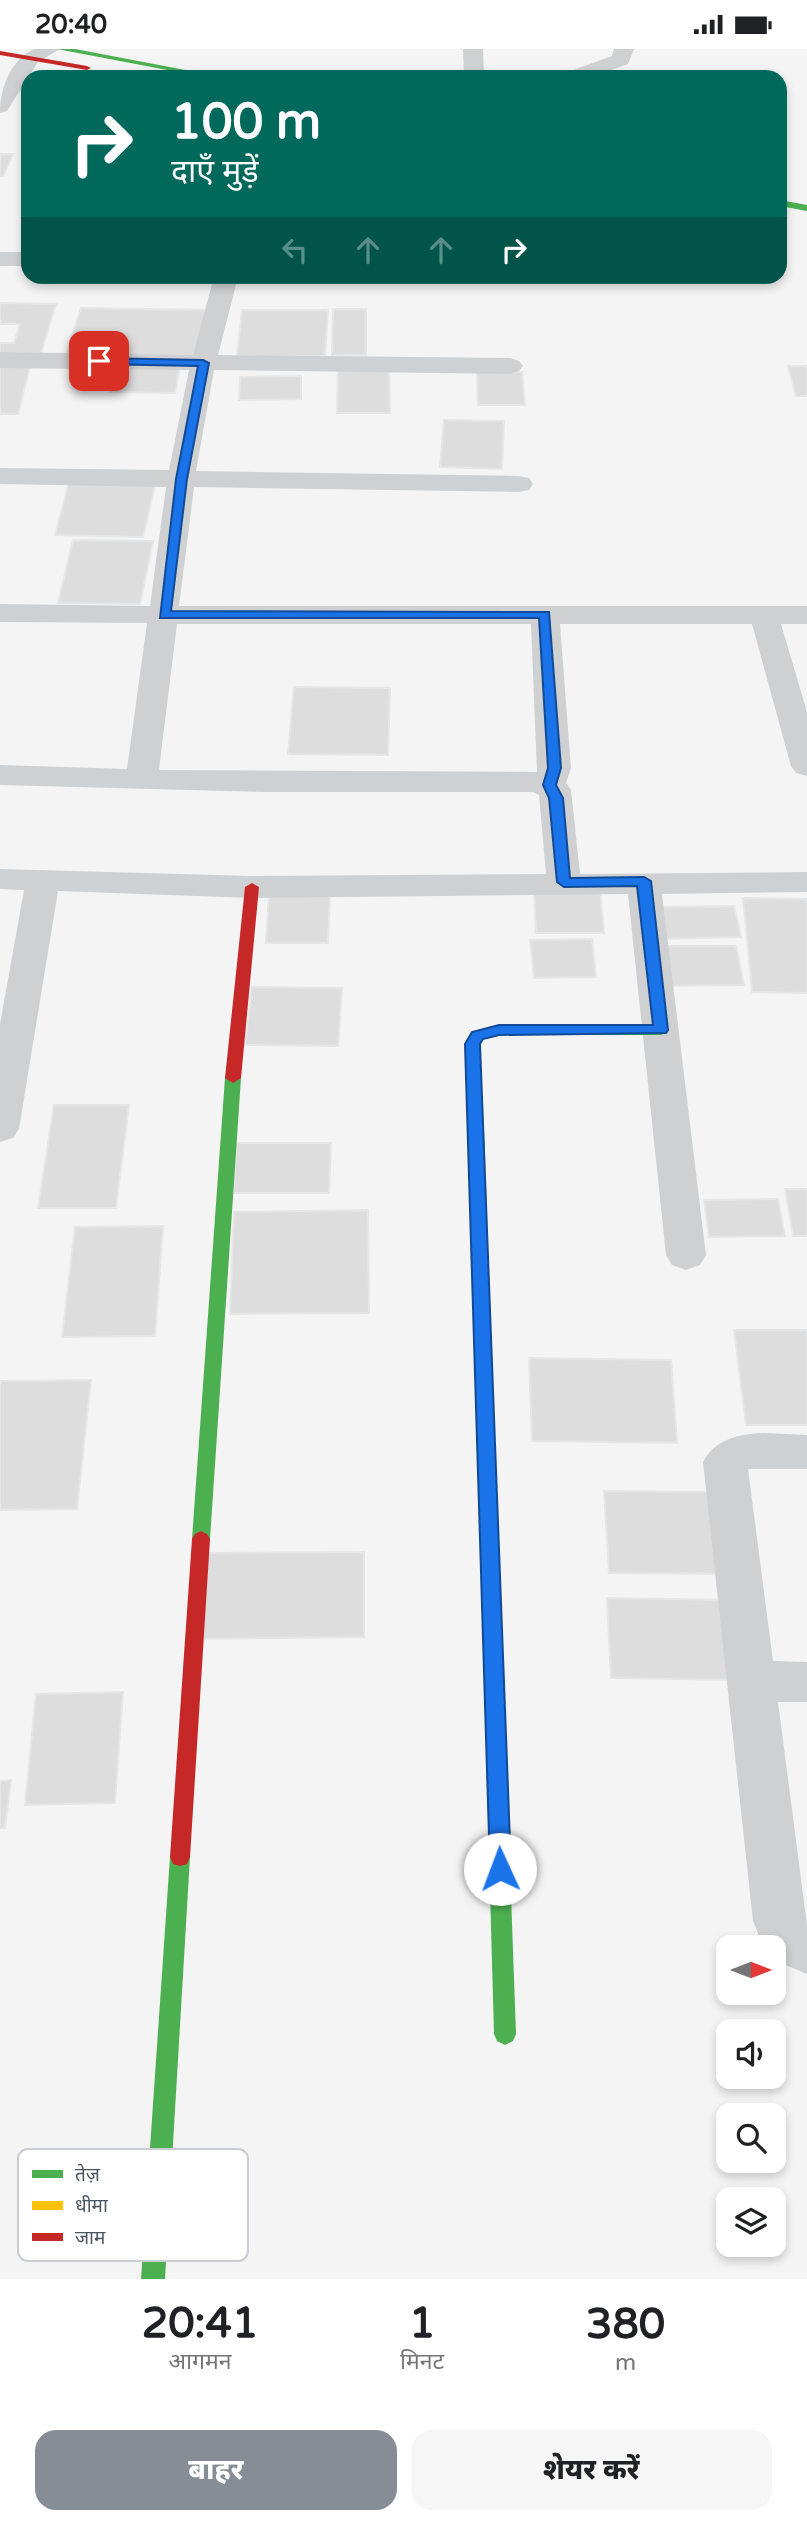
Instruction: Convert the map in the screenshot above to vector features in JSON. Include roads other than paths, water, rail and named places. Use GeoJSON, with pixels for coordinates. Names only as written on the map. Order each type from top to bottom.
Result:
{"type":"FeatureCollection","features":[{"type":"Feature","properties":{"kind":"street"},"geometry":{"type":"LineString","coordinates":[[23,70],[31,58],[51,49]]}},
{"type":"Feature","properties":{"kind":"street"},"geometry":{"type":"LineString","coordinates":[[61,49],[179,70]]}},
{"type":"Feature","properties":{"kind":"street"},"geometry":{"type":"LineString","coordinates":[[473,49],[474,70]]}},
{"type":"Feature","properties":{"kind":"street"},"geometry":{"type":"LineString","coordinates":[[593,70],[621,61],[624,49]]}},
{"type":"Feature","properties":{"kind":"street"},"geometry":{"type":"LineString","coordinates":[[0,53],[96,70]]}},
{"type":"Feature","properties":{"kind":"street"},"geometry":{"type":"LineString","coordinates":[[0,107],[21,74]]}},
{"type":"Feature","properties":{"kind":"street"},"geometry":{"type":"LineString","coordinates":[[787,189],[807,193]]}},
{"type":"Feature","properties":{"kind":"street"},"geometry":{"type":"LineString","coordinates":[[787,204],[807,208]]}},
{"type":"Feature","properties":{"kind":"street"},"geometry":{"type":"LineString","coordinates":[[0,259],[21,259]]}},
{"type":"Feature","properties":{"kind":"street"},"geometry":{"type":"LineString","coordinates":[[142,778],[181,479],[203,363],[224,284]]}},
{"type":"Feature","properties":{"kind":"street"},"geometry":{"type":"LineString","coordinates":[[0,360],[510,366]]}},
{"type":"Feature","properties":{"kind":"street"},"geometry":{"type":"LineString","coordinates":[[0,476],[519,484]]}},
{"type":"Feature","properties":{"kind":"street"},"geometry":{"type":"LineString","coordinates":[[0,613],[807,615]]}},
{"type":"Feature","properties":{"kind":"street"},"geometry":{"type":"LineString","coordinates":[[545,614],[555,768],[549,785],[556,798],[564,882]]}},
{"type":"Feature","properties":{"kind":"street"},"geometry":{"type":"LineString","coordinates":[[764,615],[807,766]]}},
{"type":"Feature","properties":{"kind":"street"},"geometry":{"type":"LineString","coordinates":[[0,775],[262,782],[524,781],[549,785]]}},
{"type":"Feature","properties":{"kind":"street"},"geometry":{"type":"LineString","coordinates":[[0,879],[252,887],[644,881],[807,882]]}},
{"type":"Feature","properties":{"kind":"street"},"geometry":{"type":"LineString","coordinates":[[0,1129],[43,880]]}},
{"type":"Feature","properties":{"kind":"street"},"geometry":{"type":"LineString","coordinates":[[644,881],[686,1255]]}},
{"type":"Feature","properties":{"kind":"street"},"geometry":{"type":"LineString","coordinates":[[161,2149],[226,1146],[252,887]]}},
{"type":"Feature","properties":{"kind":"street"},"geometry":{"type":"LineString","coordinates":[[505,2034],[473,1044],[477,1036],[499,1030],[661,1030]]}},
{"type":"Feature","properties":{"kind":"street"},"geometry":{"type":"LineString","coordinates":[[807,1452],[747,1451],[733,1454],[725,1462],[779,1921],[787,1941],[807,1950]]}},
{"type":"Feature","properties":{"kind":"street"},"geometry":{"type":"LineString","coordinates":[[752,1681],[807,1682]]}},
{"type":"Feature","properties":{"kind":"street"},"geometry":{"type":"LineString","coordinates":[[153,2279],[154,2261]]}}]}
